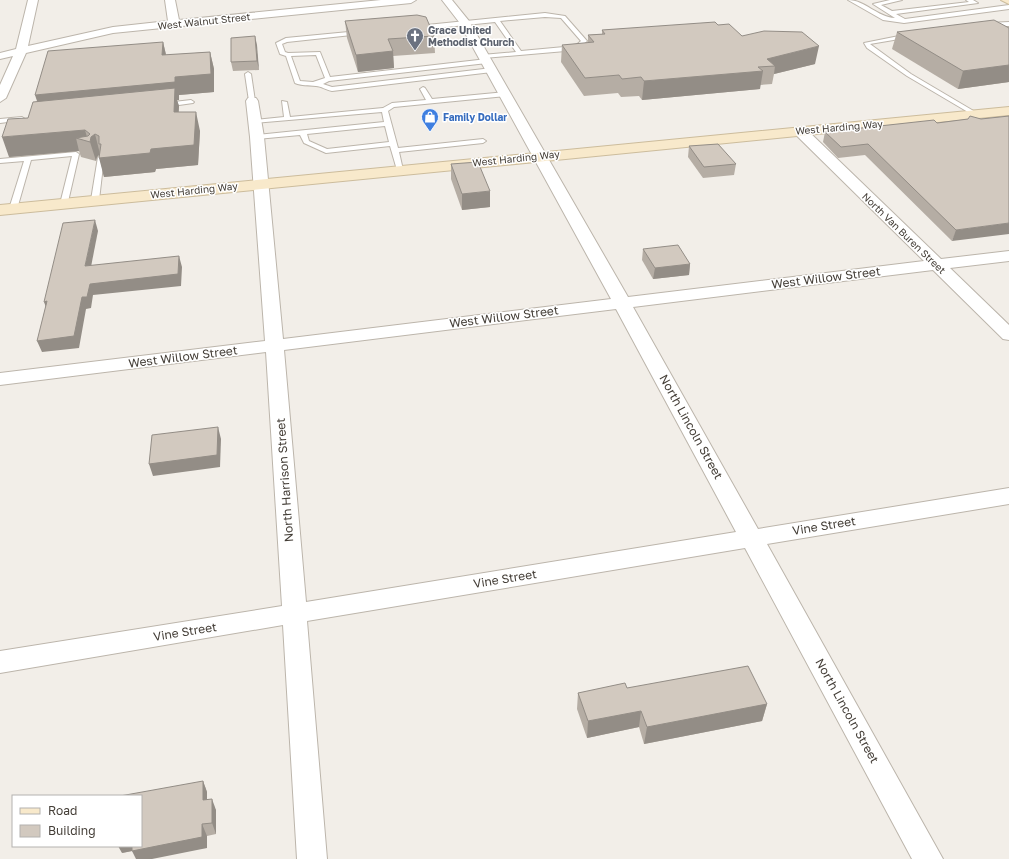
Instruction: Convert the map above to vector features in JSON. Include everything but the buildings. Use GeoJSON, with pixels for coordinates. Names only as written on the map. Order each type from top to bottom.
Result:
{"type":"FeatureCollection","features":[{"type":"Feature","properties":{"kind":"street"},"geometry":{"type":"LineString","coordinates":[[0,98],[21,51],[33,0]]}},
{"type":"Feature","properties":{"kind":"street"},"geometry":{"type":"LineString","coordinates":[[170,0],[174,24]]}},
{"type":"Feature","properties":{"kind":"street"},"geometry":{"type":"LineString","coordinates":[[308,0],[314,10]]}},
{"type":"Feature","properties":{"kind":"street","name":"West Walnut Street"},"geometry":{"type":"LineString","coordinates":[[0,56],[101,32],[411,0]]}},
{"type":"Feature","properties":{"kind":"street","name":"North Lincoln Street"},"geometry":{"type":"LineString","coordinates":[[447,0],[465,23],[541,156],[753,538],[928,859]]}},
{"type":"Feature","properties":{"kind":"street","name":"North Harrison Street"},"geometry":{"type":"LineString","coordinates":[[252,101],[261,184],[274,346],[312,859]]}},
{"type":"Feature","properties":{"kind":"street","name":"West Harding Way"},"geometry":{"type":"LineString","coordinates":[[6,209],[800,130],[1009,111]]}},
{"type":"Feature","properties":{"kind":"street","name":"North Van Buren Street"},"geometry":{"type":"LineString","coordinates":[[800,130],[1009,336]]}},
{"type":"Feature","properties":{"kind":"street","name":"West Willow Street"},"geometry":{"type":"LineString","coordinates":[[0,379],[1009,256]]}},
{"type":"Feature","properties":{"kind":"street","name":"Vine Street"},"geometry":{"type":"LineString","coordinates":[[0,662],[1009,496]]}},
{"type":"Feature","properties":{"kind":"lane"},"geometry":{"type":"LineString","coordinates":[[851,0],[885,19],[904,20],[1009,7]]}},
{"type":"Feature","properties":{"kind":"lane"},"geometry":{"type":"LineString","coordinates":[[899,0],[876,3],[904,20]]}},
{"type":"Feature","properties":{"kind":"lane"},"geometry":{"type":"LineString","coordinates":[[969,0],[989,10]]}},
{"type":"Feature","properties":{"kind":"lane"},"geometry":{"type":"LineString","coordinates":[[892,13],[974,3]]}},
{"type":"Feature","properties":{"kind":"lane"},"geometry":{"type":"LineString","coordinates":[[288,55],[297,82],[303,84],[318,84],[326,88],[339,88],[488,63],[520,53],[576,48],[584,41],[563,17],[545,15],[407,29]]}},
{"type":"Feature","properties":{"kind":"lane"},"geometry":{"type":"LineString","coordinates":[[497,20],[520,53]]}},
{"type":"Feature","properties":{"kind":"lane"},"geometry":{"type":"LineString","coordinates":[[984,26],[1009,24]]}},
{"type":"Feature","properties":{"kind":"lane"},"geometry":{"type":"LineString","coordinates":[[328,79],[318,54],[288,55],[282,53],[279,43],[281,41],[369,32]]}},
{"type":"Feature","properties":{"kind":"lane"},"geometry":{"type":"LineString","coordinates":[[917,35],[867,43],[869,48],[909,75],[975,114]]}},
{"type":"Feature","properties":{"kind":"lane"},"geometry":{"type":"LineString","coordinates":[[318,84],[328,79],[488,63]]}},
{"type":"Feature","properties":{"kind":"lane"},"geometry":{"type":"LineString","coordinates":[[248,74],[252,101]]}},
{"type":"Feature","properties":{"kind":"lane"},"geometry":{"type":"LineString","coordinates":[[423,88],[430,101]]}},
{"type":"Feature","properties":{"kind":"lane"},"geometry":{"type":"LineString","coordinates":[[256,130],[287,119],[385,110],[392,105],[506,94]]}},
{"type":"Feature","properties":{"kind":"lane"},"geometry":{"type":"LineString","coordinates":[[159,105],[191,102]]}},
{"type":"Feature","properties":{"kind":"lane"},"geometry":{"type":"LineString","coordinates":[[284,102],[287,119]]}},
{"type":"Feature","properties":{"kind":"lane"},"geometry":{"type":"LineString","coordinates":[[385,110],[400,170]]}},
{"type":"Feature","properties":{"kind":"lane"},"geometry":{"type":"LineString","coordinates":[[0,121],[32,118]]}},
{"type":"Feature","properties":{"kind":"lane"},"geometry":{"type":"LineString","coordinates":[[256,130],[303,133],[388,124]]}},
{"type":"Feature","properties":{"kind":"lane"},"geometry":{"type":"LineString","coordinates":[[303,133],[306,142],[326,151],[483,141]]}},
{"type":"Feature","properties":{"kind":"lane"},"geometry":{"type":"LineString","coordinates":[[0,161],[79,154],[64,204]]}},
{"type":"Feature","properties":{"kind":"lane"},"geometry":{"type":"LineString","coordinates":[[95,200],[101,156]]}},
{"type":"Feature","properties":{"kind":"lane"},"geometry":{"type":"LineString","coordinates":[[6,209],[28,158]]}},
{"type":"Feature","properties":{"kind":"place","name":"Grace United Methodist Church"},"geometry":{"type":"Point","coordinates":[415,51]}},
{"type":"Feature","properties":{"kind":"place","name":"Family Dollar"},"geometry":{"type":"Point","coordinates":[430,132]}}]}
